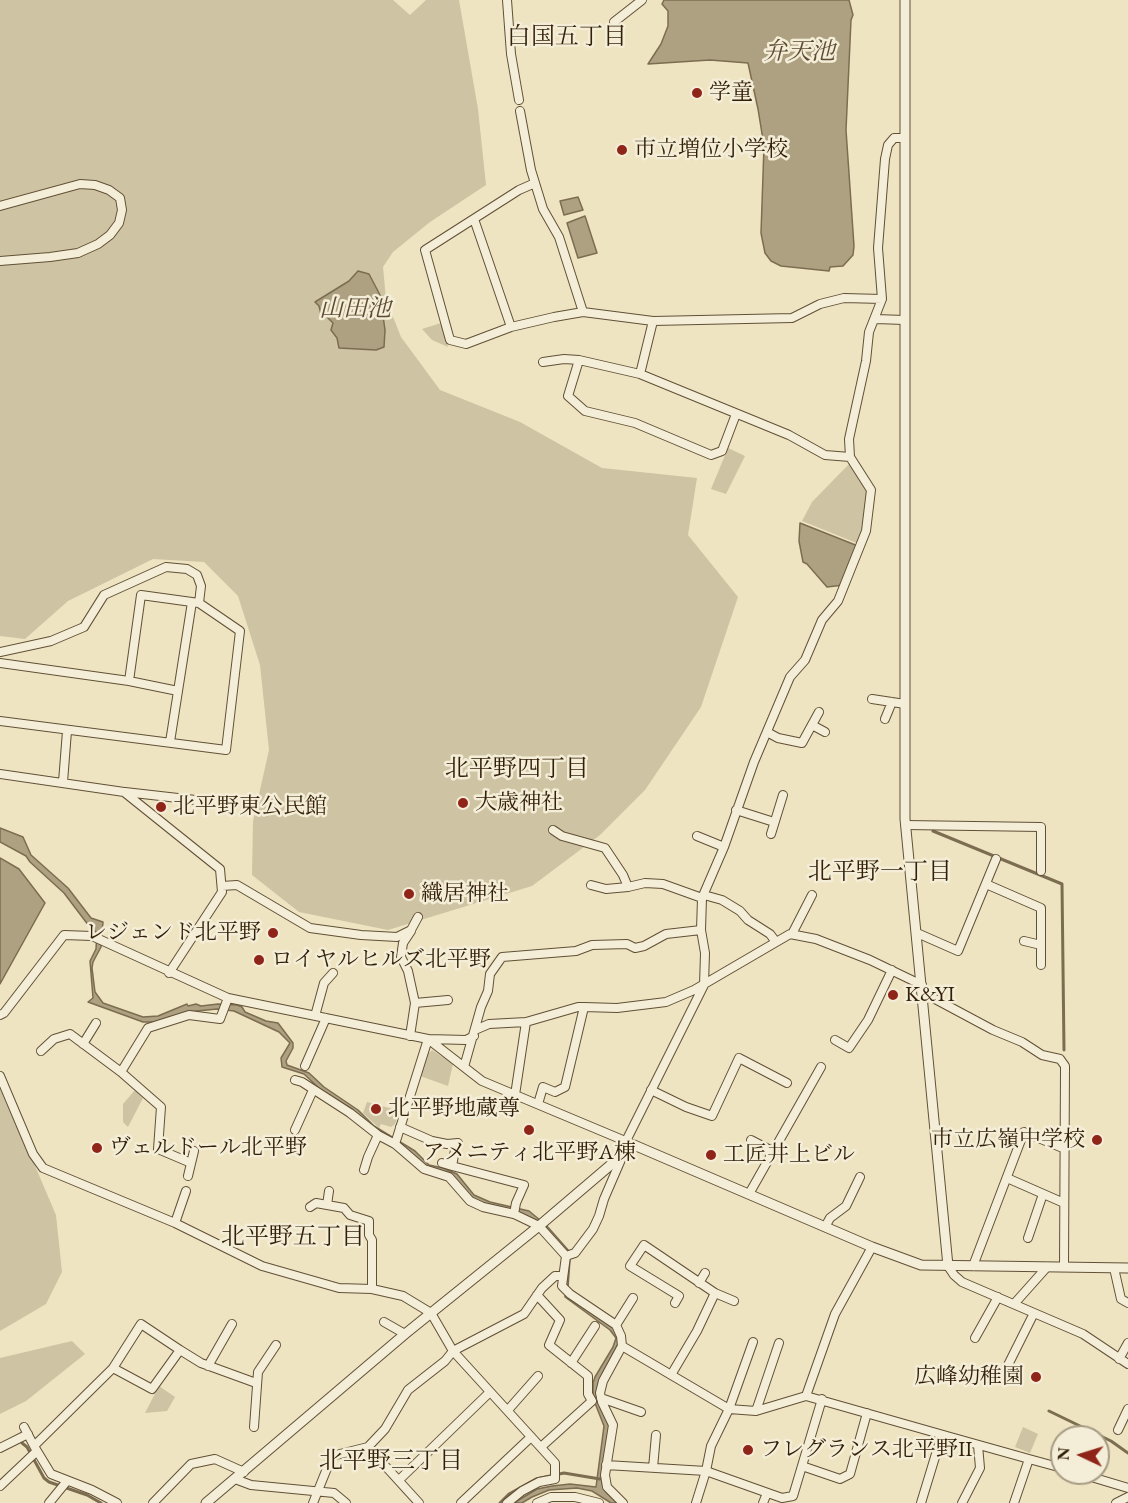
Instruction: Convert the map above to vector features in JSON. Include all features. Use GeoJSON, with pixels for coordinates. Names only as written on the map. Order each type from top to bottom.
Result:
{"type":"FeatureCollection","features":[{"type":"Feature","properties":{"kind":"street"},"geometry":{"type":"LineString","coordinates":[[507,0],[511,54],[519,100]]}},
{"type":"Feature","properties":{"kind":"street"},"geometry":{"type":"LineString","coordinates":[[905,0],[906,825],[948,1266],[962,1282],[1083,1334],[1128,1364]]}},
{"type":"Feature","properties":{"kind":"street"},"geometry":{"type":"LineString","coordinates":[[614,22],[640,1]]}},
{"type":"Feature","properties":{"kind":"street"},"geometry":{"type":"LineString","coordinates":[[520,111],[535,183],[543,209],[558,237],[583,312]]}},
{"type":"Feature","properties":{"kind":"street"},"geometry":{"type":"LineString","coordinates":[[566,1256],[575,1253],[599,1216],[604,1199],[651,1090],[704,984],[705,953],[701,930],[703,896],[790,677],[806,660],[822,620],[838,601],[866,531],[871,490],[850,457],[849,439],[866,362],[869,332],[882,299],[878,248],[885,159],[888,146],[894,138],[904,138]]}},
{"type":"Feature","properties":{"kind":"street"},"geometry":{"type":"LineString","coordinates":[[535,183],[519,189],[425,250],[450,340],[466,344],[511,327],[583,312],[653,321],[792,318],[820,304],[844,298],[882,299]]}},
{"type":"Feature","properties":{"kind":"street"},"geometry":{"type":"LineString","coordinates":[[0,206],[80,184],[96,185],[109,190],[120,198],[122,210],[119,223],[111,235],[78,253],[0,261]]}},
{"type":"Feature","properties":{"kind":"street"},"geometry":{"type":"LineString","coordinates":[[474,219],[511,327]]}},
{"type":"Feature","properties":{"kind":"street"},"geometry":{"type":"LineString","coordinates":[[876,319],[904,320]]}},
{"type":"Feature","properties":{"kind":"street"},"geometry":{"type":"LineString","coordinates":[[640,374],[653,321]]}},
{"type":"Feature","properties":{"kind":"street"},"geometry":{"type":"LineString","coordinates":[[543,362],[564,359],[579,360],[640,374],[789,435],[825,455],[850,457]]}},
{"type":"Feature","properties":{"kind":"street"},"geometry":{"type":"LineString","coordinates":[[579,360],[568,396],[585,411],[635,423],[711,455],[722,451],[736,414]]}},
{"type":"Feature","properties":{"kind":"street"},"geometry":{"type":"LineString","coordinates":[[0,652],[51,641],[84,627],[104,595],[166,567],[187,568],[197,575],[201,586],[178,691],[170,742]]}},
{"type":"Feature","properties":{"kind":"street"},"geometry":{"type":"LineString","coordinates":[[0,721],[226,750],[240,631],[196,603],[141,595],[129,681]]}},
{"type":"Feature","properties":{"kind":"street"},"geometry":{"type":"LineString","coordinates":[[0,663],[129,681],[178,691]]}},
{"type":"Feature","properties":{"kind":"street"},"geometry":{"type":"LineString","coordinates":[[872,699],[905,704]]}},
{"type":"Feature","properties":{"kind":"street"},"geometry":{"type":"LineString","coordinates":[[885,719],[892,702]]}},
{"type":"Feature","properties":{"kind":"street"},"geometry":{"type":"LineString","coordinates":[[767,732],[778,738],[802,743],[819,712]]}},
{"type":"Feature","properties":{"kind":"street"},"geometry":{"type":"LineString","coordinates":[[812,725],[825,732]]}},
{"type":"Feature","properties":{"kind":"street"},"geometry":{"type":"LineString","coordinates":[[63,782],[68,731]]}},
{"type":"Feature","properties":{"kind":"street"},"geometry":{"type":"LineString","coordinates":[[0,774],[222,803]]}},
{"type":"Feature","properties":{"kind":"street"},"geometry":{"type":"LineString","coordinates":[[124,792],[220,869],[222,892],[169,973]]}},
{"type":"Feature","properties":{"kind":"street"},"geometry":{"type":"LineString","coordinates":[[771,834],[783,795]]}},
{"type":"Feature","properties":{"kind":"street"},"geometry":{"type":"LineString","coordinates":[[736,810],[774,822]]}},
{"type":"Feature","properties":{"kind":"street"},"geometry":{"type":"LineString","coordinates":[[906,825],[1041,827],[1041,871]]}},
{"type":"Feature","properties":{"kind":"street"},"geometry":{"type":"LineString","coordinates":[[553,830],[562,836],[605,848],[628,887]]}},
{"type":"Feature","properties":{"kind":"street"},"geometry":{"type":"LineString","coordinates":[[698,836],[724,848]]}},
{"type":"Feature","properties":{"kind":"street"},"geometry":{"type":"LineString","coordinates":[[1041,857],[1053,858]]}},
{"type":"Feature","properties":{"kind":"street"},"geometry":{"type":"LineString","coordinates":[[917,933],[958,951],[996,859]]}},
{"type":"Feature","properties":{"kind":"street"},"geometry":{"type":"LineString","coordinates":[[591,885],[606,889],[645,883],[663,884],[722,900],[770,934],[776,942]]}},
{"type":"Feature","properties":{"kind":"street"},"geometry":{"type":"LineString","coordinates":[[986,884],[1041,908],[1041,965]]}},
{"type":"Feature","properties":{"kind":"street"},"geometry":{"type":"LineString","coordinates":[[222,886],[237,885],[310,928],[397,937],[411,930]]}},
{"type":"Feature","properties":{"kind":"street"},"geometry":{"type":"LineString","coordinates":[[792,934],[812,895]]}},
{"type":"Feature","properties":{"kind":"street"},"geometry":{"type":"LineString","coordinates":[[410,1036],[415,1003],[408,971],[401,957],[403,943],[418,917]]}},
{"type":"Feature","properties":{"kind":"street"},"geometry":{"type":"LineString","coordinates":[[464,1067],[481,1007],[488,991],[490,974],[502,957],[576,951],[592,945],[627,944],[634,948],[644,946],[666,934],[701,930]]}},
{"type":"Feature","properties":{"kind":"street"},"geometry":{"type":"LineString","coordinates":[[0,1015],[4,1013],[64,935],[92,936],[228,998],[410,1036],[466,1040],[489,1024],[526,1022],[578,1007],[617,1008],[666,1002],[704,984],[790,934],[816,939],[891,970],[993,1030],[1022,1042],[1042,1054],[1060,1059],[1065,1066],[1064,1267]]}},
{"type":"Feature","properties":{"kind":"street"},"geometry":{"type":"LineString","coordinates":[[1024,941],[1041,945]]}},
{"type":"Feature","properties":{"kind":"street"},"geometry":{"type":"LineString","coordinates":[[835,1040],[849,1048],[868,1020],[891,970]]}},
{"type":"Feature","properties":{"kind":"street"},"geometry":{"type":"LineString","coordinates":[[315,1016],[324,983],[333,973]]}},
{"type":"Feature","properties":{"kind":"street"},"geometry":{"type":"LineString","coordinates":[[121,1072],[148,1028],[189,1015],[220,1019],[228,998]]}},
{"type":"Feature","properties":{"kind":"street"},"geometry":{"type":"LineString","coordinates":[[415,1003],[448,1000]]}},
{"type":"Feature","properties":{"kind":"street"},"geometry":{"type":"LineString","coordinates":[[538,1104],[543,1087],[555,1092],[565,1087],[584,1007]]}},
{"type":"Feature","properties":{"kind":"street"},"geometry":{"type":"LineString","coordinates":[[305,1066],[326,1018]]}},
{"type":"Feature","properties":{"kind":"street"},"geometry":{"type":"LineString","coordinates":[[515,1095],[526,1022]]}},
{"type":"Feature","properties":{"kind":"street"},"geometry":{"type":"LineString","coordinates":[[83,1044],[96,1023]]}},
{"type":"Feature","properties":{"kind":"street"},"geometry":{"type":"LineString","coordinates":[[41,1051],[54,1039],[70,1034],[121,1072],[161,1107],[158,1149],[191,1162]]}},
{"type":"Feature","properties":{"kind":"street"},"geometry":{"type":"LineString","coordinates":[[428,1039],[482,1081],[872,1247],[921,1265],[1128,1268]]}},
{"type":"Feature","properties":{"kind":"street"},"geometry":{"type":"LineString","coordinates":[[396,1140],[428,1039]]}},
{"type":"Feature","properties":{"kind":"street"},"geometry":{"type":"LineString","coordinates":[[651,1090],[686,1107],[712,1116],[739,1058],[787,1083]]}},
{"type":"Feature","properties":{"kind":"street"},"geometry":{"type":"LineString","coordinates":[[749,1194],[821,1067]]}},
{"type":"Feature","properties":{"kind":"street"},"geometry":{"type":"LineString","coordinates":[[0,1076],[33,1154],[43,1168],[175,1223],[262,1266],[339,1288],[372,1289],[403,1296],[431,1313],[453,1351],[555,1463],[555,1479],[539,1482],[522,1491],[507,1503]]}},
{"type":"Feature","properties":{"kind":"street"},"geometry":{"type":"LineString","coordinates":[[295,1080],[350,1113],[378,1135],[396,1140],[424,1169],[449,1177],[470,1201],[483,1207],[542,1223],[566,1256],[562,1286],[570,1294],[616,1325],[621,1336],[622,1346],[603,1381],[600,1393],[613,1425],[605,1475],[607,1487],[623,1503]]}},
{"type":"Feature","properties":{"kind":"street"},"geometry":{"type":"LineString","coordinates":[[296,1130],[313,1090]]}},
{"type":"Feature","properties":{"kind":"street"},"geometry":{"type":"LineString","coordinates":[[400,1127],[432,1141],[458,1143],[452,1166]]}},
{"type":"Feature","properties":{"kind":"street"},"geometry":{"type":"LineString","coordinates":[[973,1266],[1024,1132],[1065,1149]]}},
{"type":"Feature","properties":{"kind":"street"},"geometry":{"type":"LineString","coordinates":[[364,1170],[378,1135]]}},
{"type":"Feature","properties":{"kind":"street"},"geometry":{"type":"LineString","coordinates":[[751,1140],[774,1152]]}},
{"type":"Feature","properties":{"kind":"street"},"geometry":{"type":"LineString","coordinates":[[188,1176],[194,1151]]}},
{"type":"Feature","properties":{"kind":"street"},"geometry":{"type":"LineString","coordinates":[[206,1503],[405,1334],[623,1155]]}},
{"type":"Feature","properties":{"kind":"street"},"geometry":{"type":"LineString","coordinates":[[442,1163],[524,1185],[514,1214]]}},
{"type":"Feature","properties":{"kind":"street"},"geometry":{"type":"LineString","coordinates":[[825,1227],[830,1218],[846,1206],[860,1177]]}},
{"type":"Feature","properties":{"kind":"street"},"geometry":{"type":"LineString","coordinates":[[1007,1178],[1064,1203]]}},
{"type":"Feature","properties":{"kind":"street"},"geometry":{"type":"LineString","coordinates":[[175,1223],[186,1191]]}},
{"type":"Feature","properties":{"kind":"street"},"geometry":{"type":"LineString","coordinates":[[327,1205],[329,1191]]}},
{"type":"Feature","properties":{"kind":"street"},"geometry":{"type":"LineString","coordinates":[[1028,1238],[1043,1194]]}},
{"type":"Feature","properties":{"kind":"street"},"geometry":{"type":"LineString","coordinates":[[310,1207],[316,1203],[344,1208],[350,1215],[369,1221],[369,1235],[372,1240],[372,1289]]}},
{"type":"Feature","properties":{"kind":"street"},"geometry":{"type":"LineString","coordinates":[[675,1303],[679,1296],[630,1266],[645,1241],[699,1283],[734,1301]]}},
{"type":"Feature","properties":{"kind":"street"},"geometry":{"type":"LineString","coordinates":[[806,1396],[835,1314],[872,1247]]}},
{"type":"Feature","properties":{"kind":"street"},"geometry":{"type":"LineString","coordinates":[[1014,1304],[1047,1267]]}},
{"type":"Feature","properties":{"kind":"street"},"geometry":{"type":"LineString","coordinates":[[1114,1268],[1121,1299],[1128,1303]]}},
{"type":"Feature","properties":{"kind":"street"},"geometry":{"type":"LineString","coordinates":[[699,1283],[705,1274]]}},
{"type":"Feature","properties":{"kind":"street"},"geometry":{"type":"LineString","coordinates":[[313,1503],[332,1456],[368,1447],[385,1429],[408,1390],[445,1361],[453,1351],[524,1314],[542,1288],[555,1276],[563,1276]]}},
{"type":"Feature","properties":{"kind":"street"},"geometry":{"type":"LineString","coordinates":[[671,1375],[697,1331],[715,1293]]}},
{"type":"Feature","properties":{"kind":"street"},"geometry":{"type":"LineString","coordinates":[[537,1295],[560,1320],[549,1345],[588,1376],[588,1394],[592,1401],[541,1447]]}},
{"type":"Feature","properties":{"kind":"street"},"geometry":{"type":"LineString","coordinates":[[616,1325],[633,1298]]}},
{"type":"Feature","properties":{"kind":"street"},"geometry":{"type":"LineString","coordinates":[[975,1338],[998,1298]]}},
{"type":"Feature","properties":{"kind":"street"},"geometry":{"type":"LineString","coordinates":[[1008,1365],[1034,1313]]}},
{"type":"Feature","properties":{"kind":"street"},"geometry":{"type":"LineString","coordinates":[[384,1322],[405,1334]]}},
{"type":"Feature","properties":{"kind":"street"},"geometry":{"type":"LineString","coordinates":[[0,1486],[113,1368],[141,1324],[208,1366],[256,1383]]}},
{"type":"Feature","properties":{"kind":"street"},"geometry":{"type":"LineString","coordinates":[[208,1366],[232,1324]]}},
{"type":"Feature","properties":{"kind":"street"},"geometry":{"type":"LineString","coordinates":[[571,1363],[596,1326]]}},
{"type":"Feature","properties":{"kind":"street"},"geometry":{"type":"LineString","coordinates":[[696,1503],[711,1446],[729,1409],[753,1342]]}},
{"type":"Feature","properties":{"kind":"street"},"geometry":{"type":"LineString","coordinates":[[756,1411],[779,1343]]}},
{"type":"Feature","properties":{"kind":"street"},"geometry":{"type":"LineString","coordinates":[[1119,1359],[1128,1343]]}},
{"type":"Feature","properties":{"kind":"street"},"geometry":{"type":"LineString","coordinates":[[254,1427],[258,1372],[276,1345]]}},
{"type":"Feature","properties":{"kind":"street"},"geometry":{"type":"LineString","coordinates":[[622,1346],[729,1409],[756,1411],[806,1396],[1050,1465]]}},
{"type":"Feature","properties":{"kind":"street"},"geometry":{"type":"LineString","coordinates":[[113,1368],[152,1389],[180,1350]]}},
{"type":"Feature","properties":{"kind":"street"},"geometry":{"type":"LineString","coordinates":[[508,1410],[538,1376]]}},
{"type":"Feature","properties":{"kind":"street"},"geometry":{"type":"LineString","coordinates":[[399,1480],[490,1392]]}},
{"type":"Feature","properties":{"kind":"street"},"geometry":{"type":"LineString","coordinates":[[601,1398],[641,1413]]}},
{"type":"Feature","properties":{"kind":"street"},"geometry":{"type":"LineString","coordinates":[[606,1465],[706,1471],[782,1498],[793,1496],[822,1399]]}},
{"type":"Feature","properties":{"kind":"street"},"geometry":{"type":"LineString","coordinates":[[1118,1430],[1128,1409]]}},
{"type":"Feature","properties":{"kind":"street"},"geometry":{"type":"LineString","coordinates":[[802,1466],[840,1479],[850,1474],[867,1413]]}},
{"type":"Feature","properties":{"kind":"street"},"geometry":{"type":"LineString","coordinates":[[0,1448],[26,1430],[51,1474],[92,1490],[117,1503]]}},
{"type":"Feature","properties":{"kind":"street"},"geometry":{"type":"LineString","coordinates":[[653,1467],[656,1435]]}},
{"type":"Feature","properties":{"kind":"street"},"geometry":{"type":"LineString","coordinates":[[921,1503],[939,1444],[947,1436]]}},
{"type":"Feature","properties":{"kind":"street"},"geometry":{"type":"LineString","coordinates":[[461,1503],[531,1437]]}},
{"type":"Feature","properties":{"kind":"street"},"geometry":{"type":"LineString","coordinates":[[962,1503],[980,1468],[978,1445]]}},
{"type":"Feature","properties":{"kind":"street"},"geometry":{"type":"LineString","coordinates":[[368,1447],[419,1503]]}},
{"type":"Feature","properties":{"kind":"street"},"geometry":{"type":"LineString","coordinates":[[153,1503],[191,1464],[214,1459],[243,1472]]}},
{"type":"Feature","properties":{"kind":"street"},"geometry":{"type":"LineString","coordinates":[[1014,1503],[1029,1459]]}},
{"type":"Feature","properties":{"kind":"street"},"geometry":{"type":"LineString","coordinates":[[235,1479],[251,1485],[334,1493],[346,1503]]}},
{"type":"Feature","properties":{"kind":"street"},"geometry":{"type":"LineString","coordinates":[[49,1503],[67,1481]]}},
{"type":"Feature","properties":{"kind":"street"},"geometry":{"type":"LineString","coordinates":[[1110,1483],[1128,1488]]}},
{"type":"Feature","properties":{"kind":"street"},"geometry":{"type":"LineString","coordinates":[[763,1503],[767,1493]]}},
{"type":"Feature","properties":{"kind":"street"},"geometry":{"type":"LineString","coordinates":[[537,1503],[551,1497],[575,1497],[599,1503]]}},
{"type":"Feature","properties":{"kind":"street"},"geometry":{"type":"LineString","coordinates":[[1116,1503],[1128,1497]]}},
{"type":"Feature","properties":{"kind":"shaded area"},"geometry":{"type":"Polygon","coordinates":[[[0,0],[393,0],[410,15],[426,0],[459,0],[478,109],[486,185],[430,222],[393,252],[383,267],[386,299],[401,337],[440,390],[520,422],[602,468],[697,478],[688,535],[738,597],[701,707],[645,790],[600,835],[532,886],[388,930],[299,912],[252,875],[253,821],[269,750],[260,665],[238,596],[204,562],[153,559],[68,601],[25,639],[0,636],[0,0]]]}},
{"type":"Feature","properties":{"kind":"shaded area"},"geometry":{"type":"Polygon","coordinates":[[[441,323],[448,347],[432,340],[422,329],[441,323]]]}},
{"type":"Feature","properties":{"kind":"shaded area"},"geometry":{"type":"Polygon","coordinates":[[[728,448],[745,456],[726,494],[711,489],[728,448]]]}},
{"type":"Feature","properties":{"kind":"shaded area"},"geometry":{"type":"Polygon","coordinates":[[[850,463],[868,494],[859,544],[802,521],[812,502],[850,463]]]}},
{"type":"Feature","properties":{"kind":"shaded area"},"geometry":{"type":"Polygon","coordinates":[[[432,1050],[453,1064],[448,1086],[420,1076],[426,1056],[432,1050]]]}},
{"type":"Feature","properties":{"kind":"shaded area"},"geometry":{"type":"Polygon","coordinates":[[[0,1084],[56,1215],[62,1272],[46,1304],[0,1331],[0,1084]]]}},
{"type":"Feature","properties":{"kind":"shaded area"},"geometry":{"type":"Polygon","coordinates":[[[135,1090],[143,1098],[128,1127],[123,1122],[123,1104],[135,1090]]]}},
{"type":"Feature","properties":{"kind":"shaded area"},"geometry":{"type":"Polygon","coordinates":[[[367,1102],[400,1111],[395,1124],[391,1127],[381,1124],[379,1128],[363,1113],[367,1102]]]}},
{"type":"Feature","properties":{"kind":"shaded area"},"geometry":{"type":"Polygon","coordinates":[[[72,1341],[85,1354],[26,1401],[0,1414],[0,1358],[72,1341]]]}},
{"type":"Feature","properties":{"kind":"shaded area"},"geometry":{"type":"Polygon","coordinates":[[[159,1386],[175,1397],[167,1411],[145,1413],[159,1386]]]}},
{"type":"Feature","properties":{"kind":"shaded area"},"geometry":{"type":"Polygon","coordinates":[[[1023,1427],[1038,1434],[1030,1453],[1015,1447],[1023,1427]]]}},
{"type":"Feature","properties":{"kind":"water","name":"弁天池"},"geometry":{"type":"Polygon","coordinates":[[[664,0],[849,0],[853,15],[846,130],[854,246],[853,255],[843,266],[830,267],[829,271],[781,266],[771,261],[765,253],[761,233],[764,146],[748,63],[710,60],[648,64],[661,44],[668,26],[668,11],[662,4],[664,0]]]}},
{"type":"Feature","properties":{"kind":"water"},"geometry":{"type":"Polygon","coordinates":[[[578,197],[583,210],[564,215],[560,201],[578,197]]]}},
{"type":"Feature","properties":{"kind":"water"},"geometry":{"type":"Polygon","coordinates":[[[585,216],[597,253],[578,258],[567,223],[585,216]]]}},
{"type":"Feature","properties":{"kind":"water","name":"山田池"},"geometry":{"type":"Polygon","coordinates":[[[358,271],[369,274],[380,295],[385,330],[384,347],[376,350],[339,348],[337,338],[331,330],[333,323],[321,314],[315,302],[349,281],[358,271]]]}},
{"type":"Feature","properties":{"kind":"water"},"geometry":{"type":"Polygon","coordinates":[[[800,523],[858,546],[844,585],[827,587],[803,562],[799,541],[800,523]]]}},
{"type":"Feature","properties":{"kind":"water"},"geometry":{"type":"Polygon","coordinates":[[[0,828],[23,837],[31,855],[68,888],[91,918],[103,922],[101,947],[92,968],[95,992],[103,1003],[143,1017],[158,1016],[187,1004],[188,1006],[196,1004],[201,1006],[237,1005],[245,1012],[266,1021],[278,1023],[293,1043],[293,1048],[286,1061],[287,1065],[309,1073],[324,1087],[358,1110],[374,1126],[415,1151],[429,1165],[457,1174],[474,1195],[490,1202],[529,1211],[546,1225],[569,1251],[569,1296],[618,1331],[619,1342],[601,1376],[597,1389],[610,1425],[602,1482],[606,1492],[617,1503],[611,1503],[592,1491],[577,1488],[549,1490],[522,1503],[514,1503],[537,1489],[552,1486],[570,1484],[596,1487],[604,1426],[593,1398],[593,1383],[616,1338],[610,1330],[565,1297],[566,1259],[545,1229],[503,1210],[471,1199],[455,1180],[429,1169],[364,1123],[352,1109],[323,1092],[304,1074],[282,1067],[281,1058],[290,1043],[279,1032],[234,1011],[217,1009],[187,1012],[154,1022],[143,1022],[88,1002],[93,998],[90,961],[96,949],[97,932],[92,930],[64,893],[26,856],[0,842],[0,828]]]}},
{"type":"Feature","properties":{"kind":"water"},"geometry":{"type":"Polygon","coordinates":[[[0,858],[19,869],[45,903],[0,984],[0,858]]]}},
{"type":"Feature","properties":{"kind":"waterway"},"geometry":{"type":"LineString","coordinates":[[933,831],[1062,884],[1064,1050]]}},
{"type":"Feature","properties":{"kind":"waterway"},"geometry":{"type":"LineString","coordinates":[[1049,1411],[1111,1441],[1128,1453]]}},
{"type":"Feature","properties":{"kind":"waterway"},"geometry":{"type":"LineString","coordinates":[[22,1443],[27,1447],[44,1478],[49,1482],[87,1495],[101,1503]]}},
{"type":"Feature","properties":{"kind":"waterway"},"geometry":{"type":"LineString","coordinates":[[500,1503],[509,1494],[536,1479],[564,1473],[600,1479]]}},
{"type":"Feature","properties":{"kind":"place","name":"学童"},"geometry":{"type":"Point","coordinates":[697,93]}},
{"type":"Feature","properties":{"kind":"place","name":"市立増位小学校"},"geometry":{"type":"Point","coordinates":[622,150]}},
{"type":"Feature","properties":{"kind":"place","name":"大歳神社"},"geometry":{"type":"Point","coordinates":[463,803]}},
{"type":"Feature","properties":{"kind":"place","name":"北平野東公民館"},"geometry":{"type":"Point","coordinates":[161,807]}},
{"type":"Feature","properties":{"kind":"place","name":"織居神社"},"geometry":{"type":"Point","coordinates":[409,894]}},
{"type":"Feature","properties":{"kind":"place","name":"レジェンド北平野"},"geometry":{"type":"Point","coordinates":[273,933]}},
{"type":"Feature","properties":{"kind":"place","name":"ロイヤルヒルズ北平野"},"geometry":{"type":"Point","coordinates":[259,960]}},
{"type":"Feature","properties":{"kind":"place","name":"K&YⅠ"},"geometry":{"type":"Point","coordinates":[893,995]}},
{"type":"Feature","properties":{"kind":"place","name":"北平野地蔵尊"},"geometry":{"type":"Point","coordinates":[376,1109]}},
{"type":"Feature","properties":{"kind":"place","name":"アメニティ北平野A棟"},"geometry":{"type":"Point","coordinates":[529,1130]}},
{"type":"Feature","properties":{"kind":"place","name":"市立広嶺中学校"},"geometry":{"type":"Point","coordinates":[1097,1140]}},
{"type":"Feature","properties":{"kind":"place","name":"ヴェルドール北平野"},"geometry":{"type":"Point","coordinates":[97,1148]}},
{"type":"Feature","properties":{"kind":"place","name":"工匠井上ビル"},"geometry":{"type":"Point","coordinates":[711,1155]}},
{"type":"Feature","properties":{"kind":"place","name":"広峰幼稚園"},"geometry":{"type":"Point","coordinates":[1036,1377]}},
{"type":"Feature","properties":{"kind":"place","name":"フレグランス北平野Ⅱ"},"geometry":{"type":"Point","coordinates":[748,1450]}},
{"type":"Feature","properties":{"kind":"district","name":"白国五丁目"},"geometry":{"type":"Point","coordinates":[567,37]}},
{"type":"Feature","properties":{"kind":"district","name":"北平野四丁目"},"geometry":{"type":"Point","coordinates":[517,769]}},
{"type":"Feature","properties":{"kind":"district","name":"北平野一丁目"},"geometry":{"type":"Point","coordinates":[880,872]}},
{"type":"Feature","properties":{"kind":"district","name":"北平野五丁目"},"geometry":{"type":"Point","coordinates":[293,1237]}},
{"type":"Feature","properties":{"kind":"district","name":"北平野三丁目"},"geometry":{"type":"Point","coordinates":[391,1461]}}]}
